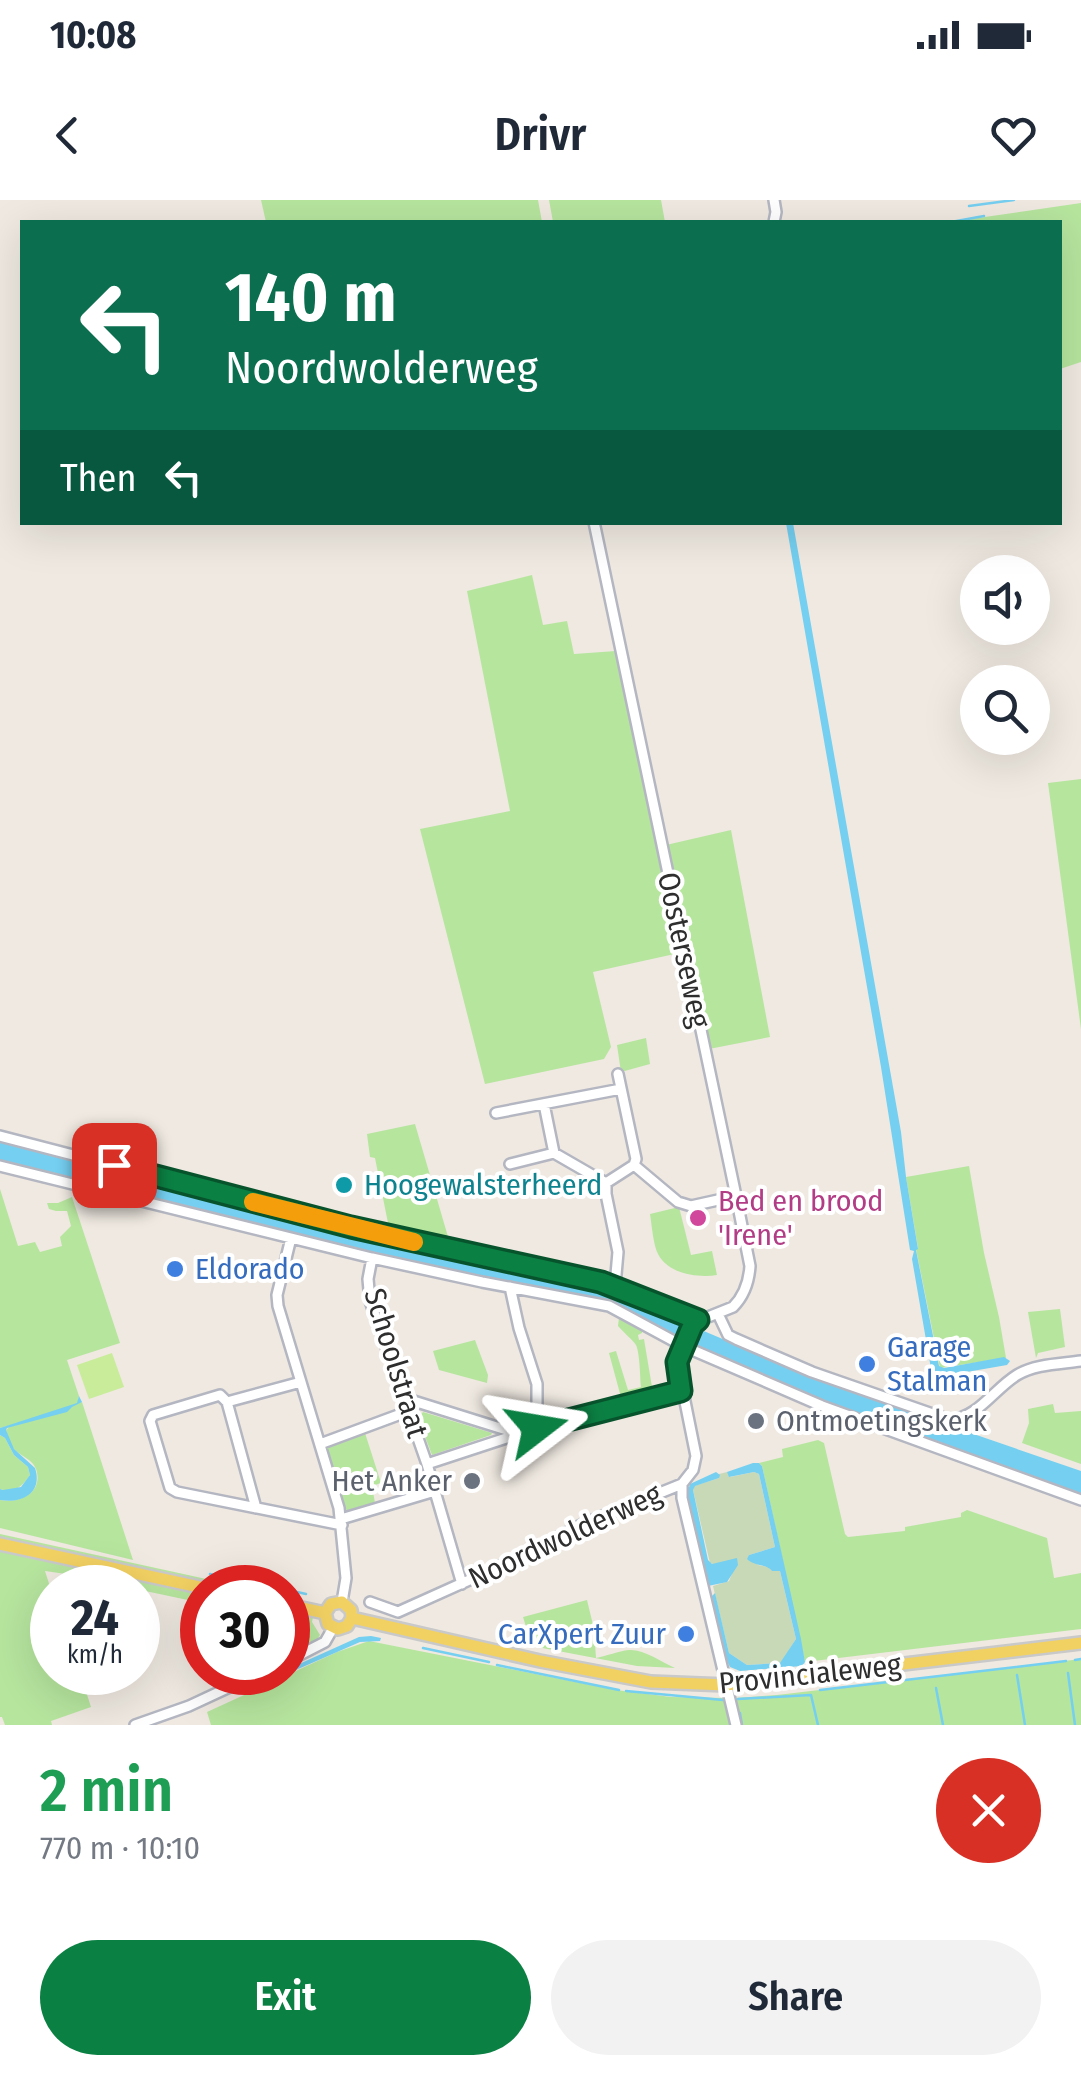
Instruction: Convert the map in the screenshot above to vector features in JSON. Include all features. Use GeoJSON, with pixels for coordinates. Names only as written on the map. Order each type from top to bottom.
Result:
{"type":"FeatureCollection","features":[{"type":"Feature","properties":{"kind":"main road"},"geometry":{"type":"LineString","coordinates":[[0,1544],[180,1583]]}},
{"type":"Feature","properties":{"kind":"main road"},"geometry":{"type":"LineString","coordinates":[[342,1602],[349,1606],[352,1618],[343,1629],[333,1628],[326,1622],[325,1613],[332,1604],[342,1602]]}},
{"type":"Feature","properties":{"kind":"main road"},"geometry":{"type":"LineString","coordinates":[[310,1610],[325,1613]]}},
{"type":"Feature","properties":{"kind":"main road","name":"Provincialeweg"},"geometry":{"type":"LineString","coordinates":[[352,1618],[651,1682],[726,1685],[1081,1644]]}},
{"type":"Feature","properties":{"kind":"street","name":"Oosterseweg"},"geometry":{"type":"LineString","coordinates":[[595,525],[750,1266],[738,1303],[718,1314]]}},
{"type":"Feature","properties":{"kind":"street"},"geometry":{"type":"LineString","coordinates":[[606,1183],[634,1165],[636,1158],[618,1074]]}},
{"type":"Feature","properties":{"kind":"street"},"geometry":{"type":"LineString","coordinates":[[496,1114],[621,1088]]}},
{"type":"Feature","properties":{"kind":"street"},"geometry":{"type":"LineString","coordinates":[[544,1104],[554,1154]]}},
{"type":"Feature","properties":{"kind":"street"},"geometry":{"type":"LineString","coordinates":[[0,1136],[351,1227],[615,1286],[695,1322],[718,1314],[728,1335],[736,1339],[812,1372],[942,1419],[958,1420],[973,1412],[1019,1374],[1081,1360]]}},
{"type":"Feature","properties":{"kind":"street"},"geometry":{"type":"LineString","coordinates":[[510,1164],[554,1154],[606,1183]]}},
{"type":"Feature","properties":{"kind":"street"},"geometry":{"type":"LineString","coordinates":[[634,1165],[678,1202],[691,1206],[736,1196]]}},
{"type":"Feature","properties":{"kind":"street"},"geometry":{"type":"LineString","coordinates":[[0,1166],[372,1258],[609,1306],[822,1406],[1081,1500]]}},
{"type":"Feature","properties":{"kind":"street"},"geometry":{"type":"LineString","coordinates":[[606,1183],[618,1252],[615,1286]]}},
{"type":"Feature","properties":{"kind":"street"},"geometry":{"type":"LineString","coordinates":[[291,1238],[277,1296],[341,1522],[346,1578],[342,1602]]}},
{"type":"Feature","properties":{"kind":"street","name":"Schoolstraat"},"geometry":{"type":"LineString","coordinates":[[372,1258],[370,1301],[427,1464],[462,1584]]}},
{"type":"Feature","properties":{"kind":"street"},"geometry":{"type":"LineString","coordinates":[[510,1287],[537,1384],[537,1428]]}},
{"type":"Feature","properties":{"kind":"street"},"geometry":{"type":"LineString","coordinates":[[684,1344],[695,1322]]}},
{"type":"Feature","properties":{"kind":"street","name":"Noordwolderweg"},"geometry":{"type":"LineString","coordinates":[[370,1602],[398,1612],[583,1524],[682,1484],[693,1470],[696,1456],[677,1362],[684,1344]]}},
{"type":"Feature","properties":{"kind":"street"},"geometry":{"type":"LineString","coordinates":[[227,1402],[301,1382]]}},
{"type":"Feature","properties":{"kind":"street"},"geometry":{"type":"LineString","coordinates":[[427,1464],[537,1428],[681,1391]]}},
{"type":"Feature","properties":{"kind":"street"},"geometry":{"type":"LineString","coordinates":[[256,1508],[227,1402],[220,1396],[150,1417],[170,1488],[178,1492],[256,1508],[341,1522],[435,1491]]}},
{"type":"Feature","properties":{"kind":"street"},"geometry":{"type":"LineString","coordinates":[[404,1398],[519,1434]]}},
{"type":"Feature","properties":{"kind":"street"},"geometry":{"type":"LineString","coordinates":[[320,1444],[409,1411]]}},
{"type":"Feature","properties":{"kind":"street"},"geometry":{"type":"LineString","coordinates":[[682,1484],[682,1498],[736,1725]]}},
{"type":"Feature","properties":{"kind":"street"},"geometry":{"type":"LineString","coordinates":[[310,1650],[326,1642],[333,1628]]}},
{"type":"Feature","properties":{"kind":"street"},"geometry":{"type":"LineString","coordinates":[[135,1725],[213,1695]]}},
{"type":"Feature","properties":{"kind":"green space"},"geometry":{"type":"Polygon","coordinates":[[[261,200],[538,200],[542,220],[266,220],[261,200]]]}},
{"type":"Feature","properties":{"kind":"green space"},"geometry":{"type":"Polygon","coordinates":[[[549,200],[661,200],[665,220],[553,220],[549,200]]]}},
{"type":"Feature","properties":{"kind":"green space"},"geometry":{"type":"Polygon","coordinates":[[[1081,203],[1081,362],[1062,368],[1062,220],[964,220],[1081,203]]]}},
{"type":"Feature","properties":{"kind":"green space"},"geometry":{"type":"Polygon","coordinates":[[[532,575],[543,625],[567,621],[574,654],[616,651],[679,953],[593,972],[611,1047],[604,1059],[485,1084],[420,829],[510,811],[467,591],[532,575]]]}},
{"type":"Feature","properties":{"kind":"green space"},"geometry":{"type":"Polygon","coordinates":[[[1081,779],[1081,1029],[1048,783],[1081,779]]]}},
{"type":"Feature","properties":{"kind":"green space"},"geometry":{"type":"Polygon","coordinates":[[[731,830],[770,1037],[709,1049],[666,845],[731,830]]]}},
{"type":"Feature","properties":{"kind":"green space"},"geometry":{"type":"Polygon","coordinates":[[[646,1038],[650,1064],[621,1072],[617,1045],[646,1038]]]}},
{"type":"Feature","properties":{"kind":"green space"},"geometry":{"type":"Polygon","coordinates":[[[415,1124],[451,1247],[390,1233],[367,1134],[415,1124]]]}},
{"type":"Feature","properties":{"kind":"green space"},"geometry":{"type":"Polygon","coordinates":[[[969,1166],[1006,1358],[940,1368],[906,1177],[969,1166]]]}},
{"type":"Feature","properties":{"kind":"green space"},"geometry":{"type":"Polygon","coordinates":[[[0,1189],[18,1246],[35,1242],[40,1252],[62,1246],[60,1237],[71,1226],[67,1211],[49,1209],[47,1203],[72,1197],[120,1343],[67,1360],[78,1403],[82,1402],[133,1560],[0,1528],[0,1500],[28,1495],[38,1477],[34,1465],[11,1446],[6,1430],[11,1425],[0,1428],[0,1189]]]}},
{"type":"Feature","properties":{"kind":"green space"},"geometry":{"type":"Polygon","coordinates":[[[679,1207],[691,1255],[712,1251],[717,1275],[684,1273],[669,1266],[658,1254],[650,1214],[679,1207]]]}},
{"type":"Feature","properties":{"kind":"green space"},"geometry":{"type":"Polygon","coordinates":[[[1060,1309],[1065,1347],[1038,1353],[1036,1358],[1028,1312],[1060,1309]]]}},
{"type":"Feature","properties":{"kind":"green space"},"geometry":{"type":"Polygon","coordinates":[[[619,1318],[642,1329],[638,1335],[639,1340],[644,1339],[653,1393],[622,1401],[609,1353],[616,1351],[628,1390],[641,1387],[637,1349],[618,1326],[619,1318]]]}},
{"type":"Feature","properties":{"kind":"green space"},"geometry":{"type":"Polygon","coordinates":[[[475,1340],[488,1375],[487,1383],[439,1370],[433,1351],[475,1340]]]}},
{"type":"Feature","properties":{"kind":"green space"},"geometry":{"type":"Polygon","coordinates":[[[112,1353],[124,1387],[89,1399],[77,1365],[112,1353]]]}},
{"type":"Feature","properties":{"kind":"green space"},"geometry":{"type":"Polygon","coordinates":[[[1053,1404],[1055,1413],[1081,1411],[1081,1464],[1022,1443],[1029,1423],[1028,1409],[1053,1404]]]}},
{"type":"Feature","properties":{"kind":"green space"},"geometry":{"type":"Polygon","coordinates":[[[423,1412],[492,1433],[432,1455],[418,1418],[423,1412]]]}},
{"type":"Feature","properties":{"kind":"green space"},"geometry":{"type":"Polygon","coordinates":[[[365,1433],[381,1483],[372,1486],[375,1503],[347,1512],[326,1446],[365,1433]]]}},
{"type":"Feature","properties":{"kind":"green space"},"geometry":{"type":"Polygon","coordinates":[[[0,1435],[28,1467],[30,1475],[14,1490],[0,1489],[0,1435]]]}},
{"type":"Feature","properties":{"kind":"green space"},"geometry":{"type":"Polygon","coordinates":[[[818,1440],[824,1443],[848,1537],[905,1531],[905,1527],[961,1517],[967,1510],[1047,1538],[1054,1578],[1081,1573],[1081,1629],[805,1662],[759,1463],[783,1457],[782,1449],[818,1440]]]}},
{"type":"Feature","properties":{"kind":"green space"},"geometry":{"type":"Polygon","coordinates":[[[727,1472],[730,1477],[759,1474],[775,1547],[749,1555],[758,1565],[780,1571],[796,1639],[781,1663],[747,1665],[729,1653],[713,1586],[729,1581],[733,1571],[710,1563],[693,1490],[694,1486],[727,1472]]]}},
{"type":"Feature","properties":{"kind":"green space"},"geometry":{"type":"Polygon","coordinates":[[[0,1534],[142,1565],[118,1565],[0,1540],[0,1534]]]}},
{"type":"Feature","properties":{"kind":"green space"},"geometry":{"type":"Polygon","coordinates":[[[0,1548],[70,1565],[30,1565],[30,1695],[87,1695],[91,1707],[51,1721],[52,1725],[5,1725],[0,1717],[0,1548]]]}},
{"type":"Feature","properties":{"kind":"green space"},"geometry":{"type":"Polygon","coordinates":[[[160,1569],[180,1573],[180,1578],[160,1574],[160,1569]]]}},
{"type":"Feature","properties":{"kind":"green space"},"geometry":{"type":"Polygon","coordinates":[[[160,1583],[180,1587],[180,1598],[160,1594],[160,1583]]]}},
{"type":"Feature","properties":{"kind":"green space"},"geometry":{"type":"Polygon","coordinates":[[[587,1600],[596,1658],[635,1650],[675,1668],[637,1666],[532,1646],[523,1617],[587,1600]]]}},
{"type":"Feature","properties":{"kind":"green space"},"geometry":{"type":"Polygon","coordinates":[[[310,1616],[320,1635],[310,1647],[310,1616]]]}},
{"type":"Feature","properties":{"kind":"green space"},"geometry":{"type":"Polygon","coordinates":[[[369,1641],[616,1690],[725,1698],[732,1725],[211,1725],[207,1712],[244,1695],[310,1695],[310,1664],[369,1641]]]}},
{"type":"Feature","properties":{"kind":"green space"},"geometry":{"type":"Polygon","coordinates":[[[1081,1659],[1081,1725],[739,1725],[735,1698],[1081,1659]]]}},
{"type":"Feature","properties":{"kind":"water"},"geometry":{"type":"Polygon","coordinates":[[[786,525],[793,525],[939,1366],[1004,1357],[1010,1361],[1007,1365],[955,1374],[944,1384],[934,1386],[786,525]]]}},
{"type":"Feature","properties":{"kind":"water"},"geometry":{"type":"Polygon","coordinates":[[[0,1140],[376,1238],[623,1293],[834,1386],[1081,1471],[1081,1494],[781,1386],[610,1304],[391,1259],[0,1163],[0,1140]]]}},
{"type":"Feature","properties":{"kind":"water"},"geometry":{"type":"Polygon","coordinates":[[[79,1396],[82,1402],[67,1412],[7,1428],[14,1449],[35,1468],[37,1476],[34,1490],[23,1498],[0,1500],[0,1489],[21,1487],[30,1475],[28,1467],[0,1435],[0,1428],[77,1403],[79,1396]]]}},
{"type":"Feature","properties":{"kind":"water"},"geometry":{"type":"Polygon","coordinates":[[[753,1463],[762,1466],[801,1639],[805,1662],[802,1666],[740,1671],[730,1667],[712,1603],[715,1593],[729,1653],[747,1665],[780,1663],[796,1639],[780,1571],[747,1559],[775,1547],[759,1474],[729,1477],[727,1472],[753,1463]]]}},
{"type":"Feature","properties":{"kind":"water"},"geometry":{"type":"Polygon","coordinates":[[[716,1472],[719,1478],[693,1490],[708,1560],[712,1564],[737,1558],[738,1565],[727,1582],[708,1586],[687,1494],[690,1484],[716,1472]]]}},
{"type":"Feature","properties":{"kind":"water"},"geometry":{"type":"Polygon","coordinates":[[[359,1637],[381,1638],[360,1642],[310,1664],[310,1659],[359,1637]]]}},
{"type":"Feature","properties":{"kind":"waterway"},"geometry":{"type":"LineString","coordinates":[[969,206],[1014,200]]}},
{"type":"Feature","properties":{"kind":"waterway"},"geometry":{"type":"LineString","coordinates":[[962,220],[984,216]]}},
{"type":"Feature","properties":{"kind":"waterway"},"geometry":{"type":"LineString","coordinates":[[423,1648],[489,1662]]}},
{"type":"Feature","properties":{"kind":"waterway"},"geometry":{"type":"LineString","coordinates":[[1075,1660],[1081,1659]]}},
{"type":"Feature","properties":{"kind":"waterway"},"geometry":{"type":"LineString","coordinates":[[820,1690],[1066,1661]]}},
{"type":"Feature","properties":{"kind":"waterway"},"geometry":{"type":"LineString","coordinates":[[497,1665],[619,1690]]}},
{"type":"Feature","properties":{"kind":"waterway"},"geometry":{"type":"LineString","coordinates":[[1068,1673],[1075,1725]]}},
{"type":"Feature","properties":{"kind":"waterway"},"geometry":{"type":"LineString","coordinates":[[1017,1675],[1025,1725]]}},
{"type":"Feature","properties":{"kind":"waterway"},"geometry":{"type":"LineString","coordinates":[[936,1688],[943,1725]]}},
{"type":"Feature","properties":{"kind":"waterway"},"geometry":{"type":"LineString","coordinates":[[626,1691],[723,1700]]}},
{"type":"Feature","properties":{"kind":"waterway"},"geometry":{"type":"LineString","coordinates":[[738,1699],[811,1695],[818,1725]]}},
{"type":"Feature","properties":{"kind":"waterway"},"geometry":{"type":"LineString","coordinates":[[740,1713],[742,1725]]}},
{"type":"Feature","properties":{"kind":"slow traffic"},"geometry":{"type":"LineString","coordinates":[[253,1202],[414,1242]]}},
{"type":"Feature","properties":{"kind":"place","name":"Hoogewalsterheerd"},"geometry":{"type":"Point","coordinates":[344,1185]}},
{"type":"Feature","properties":{"kind":"place","name":"Bed en brood 'Irene'"},"geometry":{"type":"Point","coordinates":[698,1218]}},
{"type":"Feature","properties":{"kind":"place","name":"Eldorado"},"geometry":{"type":"Point","coordinates":[175,1269]}},
{"type":"Feature","properties":{"kind":"place","name":"Garage Stalman"},"geometry":{"type":"Point","coordinates":[867,1364]}},
{"type":"Feature","properties":{"kind":"place","name":"Ontmoetingskerk"},"geometry":{"type":"Point","coordinates":[756,1421]}},
{"type":"Feature","properties":{"kind":"place","name":"Het Anker"},"geometry":{"type":"Point","coordinates":[472,1481]}},
{"type":"Feature","properties":{"kind":"place","name":"CarXpert Zuur"},"geometry":{"type":"Point","coordinates":[686,1634]}},
{"type":"Feature","properties":{"kind":"route"},"geometry":{"type":"LineString","coordinates":[[114,1165],[351,1227],[601,1282],[698,1320],[677,1362],[681,1391],[537,1428]]}}]}
